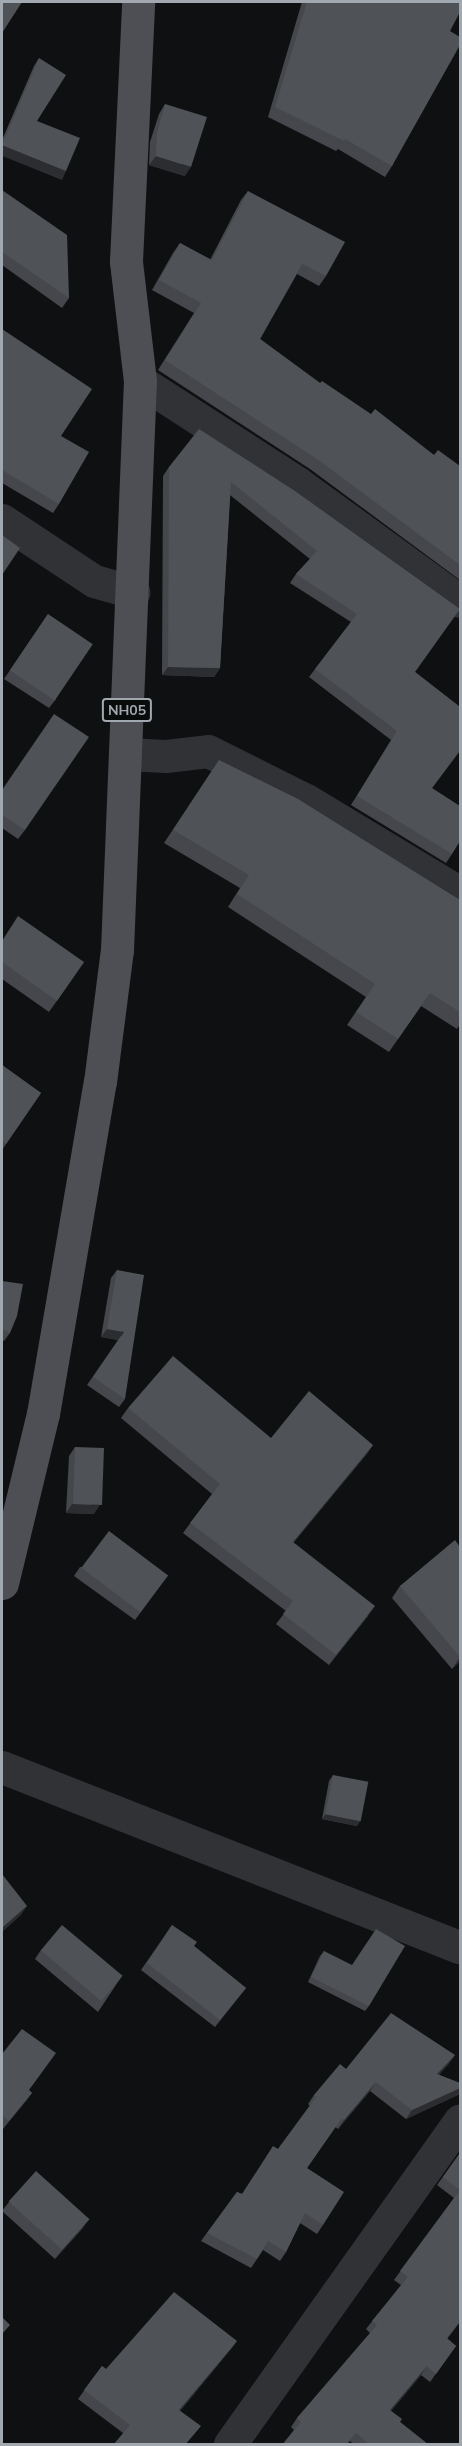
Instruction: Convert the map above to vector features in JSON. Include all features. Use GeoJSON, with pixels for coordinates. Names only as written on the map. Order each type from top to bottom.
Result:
{"type":"FeatureCollection","features":[{"type":"Feature","properties":{"kind":"main road","name":"NH05"},"geometry":{"type":"LineString","coordinates":[[2,1583],[43,1414],[100,1082],[117,950],[140,381],[126,261],[138,2]]}},
{"type":"Feature","properties":{"kind":"street"},"geometry":{"type":"LineString","coordinates":[[140,381],[299,484],[460,601]]}},
{"type":"Feature","properties":{"kind":"street"},"geometry":{"type":"LineString","coordinates":[[2,520],[94,581],[133,592]]}},
{"type":"Feature","properties":{"kind":"street"},"geometry":{"type":"LineString","coordinates":[[125,754],[166,756],[208,751],[306,800],[460,893]]}},
{"type":"Feature","properties":{"kind":"street"},"geometry":{"type":"LineString","coordinates":[[2,1767],[460,1947]]}},
{"type":"Feature","properties":{"kind":"street"},"geometry":{"type":"LineString","coordinates":[[230,2445],[460,2120]]}},
{"type":"Feature","properties":{"kind":"building"},"geometry":{"type":"Polygon","coordinates":[[[2,2],[22,2],[2,33],[2,2]]]}},
{"type":"Feature","properties":{"kind":"building"},"geometry":{"type":"Polygon","coordinates":[[[307,2],[460,2],[460,12],[450,31],[460,37],[460,45],[392,166],[345,139],[344,141],[275,107],[307,2]]]}},
{"type":"Feature","properties":{"kind":"building"},"geometry":{"type":"Polygon","coordinates":[[[39,58],[66,75],[37,121],[80,138],[66,171],[2,145],[39,58]]]}},
{"type":"Feature","properties":{"kind":"building"},"geometry":{"type":"Polygon","coordinates":[[[165,104],[207,117],[191,167],[156,156],[157,133],[165,104]]]}},
{"type":"Feature","properties":{"kind":"building"},"geometry":{"type":"Polygon","coordinates":[[[2,190],[67,235],[69,298],[2,252],[2,190]]]}},
{"type":"Feature","properties":{"kind":"building"},"geometry":{"type":"Polygon","coordinates":[[[248,191],[345,242],[326,276],[302,264],[260,339],[320,383],[322,381],[371,414],[375,409],[434,455],[438,450],[460,466],[460,565],[317,459],[165,360],[201,303],[159,280],[180,243],[212,260],[248,191]]]}},
{"type":"Feature","properties":{"kind":"building"},"geometry":{"type":"Polygon","coordinates":[[[2,329],[92,389],[61,436],[89,452],[59,504],[2,470],[2,329]]]}},
{"type":"Feature","properties":{"kind":"building"},"geometry":{"type":"Polygon","coordinates":[[[199,429],[295,491],[460,609],[415,672],[460,707],[460,750],[432,788],[460,806],[460,841],[452,854],[357,796],[397,731],[315,669],[357,614],[296,574],[317,551],[231,482],[220,668],[168,667],[169,467],[199,429]]]}},
{"type":"Feature","properties":{"kind":"building"},"geometry":{"type":"Polygon","coordinates":[[[2,535],[20,548],[2,575],[2,535]]]}},
{"type":"Feature","properties":{"kind":"building"},"geometry":{"type":"Polygon","coordinates":[[[48,614],[93,644],[55,701],[10,670],[48,614]]]}},
{"type":"Feature","properties":{"kind":"building"},"geometry":{"type":"Polygon","coordinates":[[[54,714],[89,737],[25,830],[2,815],[2,790],[54,714]]]}},
{"type":"Feature","properties":{"kind":"building"},"geometry":{"type":"Polygon","coordinates":[[[219,760],[298,799],[460,900],[460,1012],[430,993],[398,1039],[356,1012],[375,984],[237,894],[249,875],[173,830],[219,760]]]}},
{"type":"Feature","properties":{"kind":"building"},"geometry":{"type":"Polygon","coordinates":[[[18,916],[84,962],[57,1001],[2,962],[2,941],[18,916]]]}},
{"type":"Feature","properties":{"kind":"building"},"geometry":{"type":"Polygon","coordinates":[[[2,1065],[41,1093],[6,1144],[2,1141],[2,1065]]]}},
{"type":"Feature","properties":{"kind":"building"},"geometry":{"type":"Polygon","coordinates":[[[117,1270],[144,1275],[125,1399],[93,1377],[124,1332],[107,1329],[117,1270]]]}},
{"type":"Feature","properties":{"kind":"building"},"geometry":{"type":"Polygon","coordinates":[[[2,1281],[23,1284],[17,1316],[10,1333],[2,1329],[2,1281]]]}},
{"type":"Feature","properties":{"kind":"building"},"geometry":{"type":"Polygon","coordinates":[[[173,1356],[271,1438],[309,1391],[373,1445],[293,1542],[375,1606],[336,1655],[283,1614],[293,1601],[190,1523],[220,1484],[128,1408],[173,1356]]]}},
{"type":"Feature","properties":{"kind":"building"},"geometry":{"type":"Polygon","coordinates":[[[75,1447],[104,1448],[102,1505],[73,1504],[75,1447]]]}},
{"type":"Feature","properties":{"kind":"building"},"geometry":{"type":"Polygon","coordinates":[[[109,1531],[168,1576],[140,1612],[81,1568],[109,1531]]]}},
{"type":"Feature","properties":{"kind":"building"},"geometry":{"type":"Polygon","coordinates":[[[455,1540],[460,1547],[460,1657],[400,1586],[455,1540]]]}},
{"type":"Feature","properties":{"kind":"building"},"geometry":{"type":"Polygon","coordinates":[[[333,1775],[368,1782],[361,1821],[325,1814],[333,1775]]]}},
{"type":"Feature","properties":{"kind":"building"},"geometry":{"type":"Polygon","coordinates":[[[2,1874],[27,1906],[2,1928],[2,1874]]]}},
{"type":"Feature","properties":{"kind":"building"},"geometry":{"type":"Polygon","coordinates":[[[62,1925],[123,1976],[101,2001],[41,1950],[62,1925]]]}},
{"type":"Feature","properties":{"kind":"building"},"geometry":{"type":"Polygon","coordinates":[[[172,1925],[197,1942],[194,1946],[246,1988],[220,2020],[147,1963],[172,1925]]]}},
{"type":"Feature","properties":{"kind":"building"},"geometry":{"type":"Polygon","coordinates":[[[376,1929],[405,1946],[369,2006],[311,1977],[324,1951],[352,1965],[376,1929]]]}},
{"type":"Feature","properties":{"kind":"building"},"geometry":{"type":"Polygon","coordinates":[[[391,2013],[455,2055],[437,2074],[460,2083],[460,2088],[412,2110],[376,2082],[344,2120],[342,2118],[307,2168],[344,2192],[323,2225],[305,2213],[286,2252],[268,2241],[257,2259],[207,2233],[237,2192],[242,2194],[273,2146],[278,2149],[316,2097],[314,2095],[340,2064],[346,2069],[391,2013]]]}},
{"type":"Feature","properties":{"kind":"building"},"geometry":{"type":"Polygon","coordinates":[[[22,2029],[56,2053],[29,2090],[32,2093],[9,2121],[2,2115],[2,2054],[22,2029]]]}},
{"type":"Feature","properties":{"kind":"building"},"geometry":{"type":"Polygon","coordinates":[[[460,2153],[460,2190],[443,2177],[460,2153]]]}},
{"type":"Feature","properties":{"kind":"building"},"geometry":{"type":"Polygon","coordinates":[[[36,2171],[90,2219],[62,2250],[9,2201],[36,2171]]]}},
{"type":"Feature","properties":{"kind":"building"},"geometry":{"type":"Polygon","coordinates":[[[460,2190],[460,2321],[447,2338],[456,2346],[436,2374],[427,2366],[390,2410],[402,2419],[400,2422],[429,2445],[370,2445],[356,2433],[345,2445],[282,2445],[301,2422],[297,2418],[377,2325],[372,2321],[408,2277],[400,2271],[460,2190]]]}},
{"type":"Feature","properties":{"kind":"building"},"geometry":{"type":"Polygon","coordinates":[[[174,2292],[237,2341],[179,2410],[201,2426],[185,2445],[113,2445],[130,2425],[84,2390],[102,2366],[106,2369],[174,2292]]]}},
{"type":"Feature","properties":{"kind":"building"},"geometry":{"type":"Polygon","coordinates":[[[2,2317],[10,2325],[2,2334],[2,2317]]]}}]}
